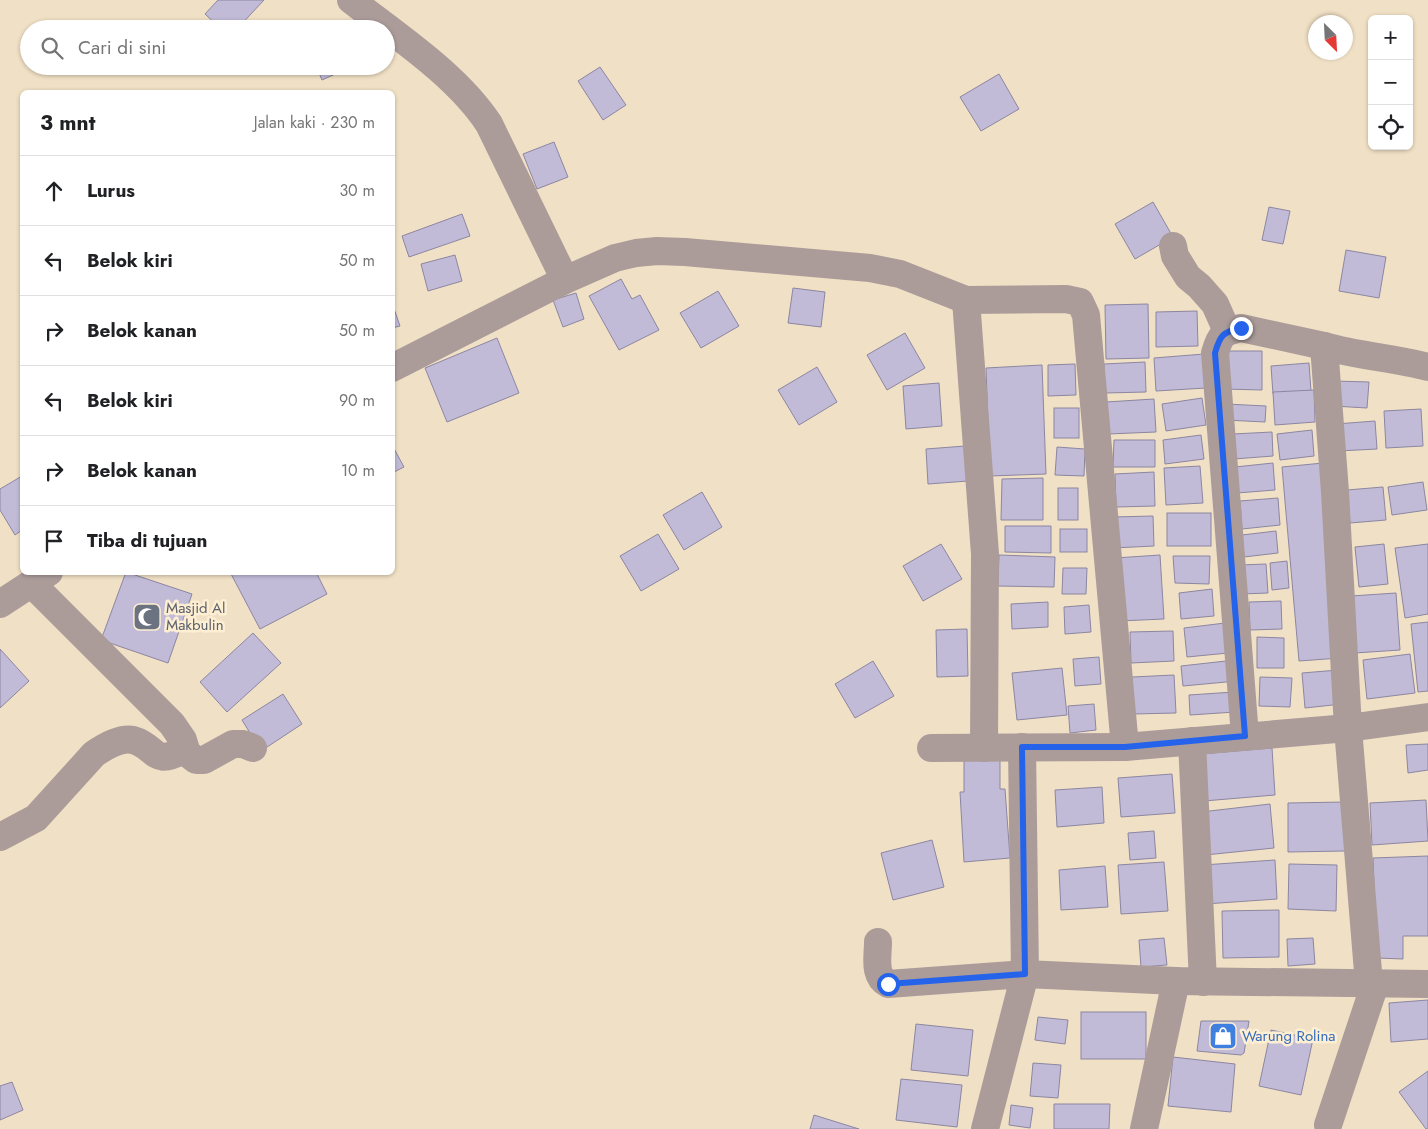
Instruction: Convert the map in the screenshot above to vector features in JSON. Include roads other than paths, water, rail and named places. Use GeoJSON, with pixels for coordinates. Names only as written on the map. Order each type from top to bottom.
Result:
{"type":"FeatureCollection","features":[{"type":"Feature","properties":{"kind":"street"},"geometry":{"type":"LineString","coordinates":[[351,0],[376,20]]}},
{"type":"Feature","properties":{"kind":"street"},"geometry":{"type":"LineString","coordinates":[[395,35],[447,76],[466,94],[489,124],[564,280]]}},
{"type":"Feature","properties":{"kind":"street"},"geometry":{"type":"LineString","coordinates":[[1173,246],[1175,256],[1188,277],[1215,304],[1227,331]]}},
{"type":"Feature","properties":{"kind":"street"},"geometry":{"type":"LineString","coordinates":[[395,366],[564,280],[615,258],[657,251],[870,268],[900,274],[966,300],[1066,299],[1080,302],[1086,315],[1125,747]]}},
{"type":"Feature","properties":{"kind":"street"},"geometry":{"type":"LineString","coordinates":[[966,300],[985,554],[984,748]]}},
{"type":"Feature","properties":{"kind":"street"},"geometry":{"type":"LineString","coordinates":[[1245,736],[1215,353],[1218,342],[1227,331],[1241,328],[1343,351],[1402,360],[1428,367]]}},
{"type":"Feature","properties":{"kind":"street"},"geometry":{"type":"LineString","coordinates":[[1324,346],[1335,492],[1348,728],[1372,984],[1328,1125]]}},
{"type":"Feature","properties":{"kind":"street"},"geometry":{"type":"LineString","coordinates":[[0,604],[40,578],[172,724],[192,758],[201,760],[233,744],[243,744],[253,748]]}},
{"type":"Feature","properties":{"kind":"street"},"geometry":{"type":"LineString","coordinates":[[931,748],[1125,747],[1348,728],[1428,717]]}},
{"type":"Feature","properties":{"kind":"street"},"geometry":{"type":"LineString","coordinates":[[0,837],[36,818],[94,754],[104,748],[120,741],[132,740],[156,755],[164,757],[174,756],[185,749]]}},
{"type":"Feature","properties":{"kind":"street"},"geometry":{"type":"LineString","coordinates":[[1192,741],[1203,982]]}},
{"type":"Feature","properties":{"kind":"street"},"geometry":{"type":"LineString","coordinates":[[985,1129],[1025,974],[1022,747]]}},
{"type":"Feature","properties":{"kind":"street"},"geometry":{"type":"LineString","coordinates":[[878,942],[879,976],[882,981],[888,984],[1025,974],[1203,982],[1428,984]]}},
{"type":"Feature","properties":{"kind":"street"},"geometry":{"type":"LineString","coordinates":[[1144,1129],[1176,981]]}},
{"type":"Feature","properties":{"kind":"place","name":"Masjid Al Makbulin"},"geometry":{"type":"Point","coordinates":[147,617]}},
{"type":"Feature","properties":{"kind":"place","name":"Warung Rolina"},"geometry":{"type":"Point","coordinates":[1223,1036]}}]}
